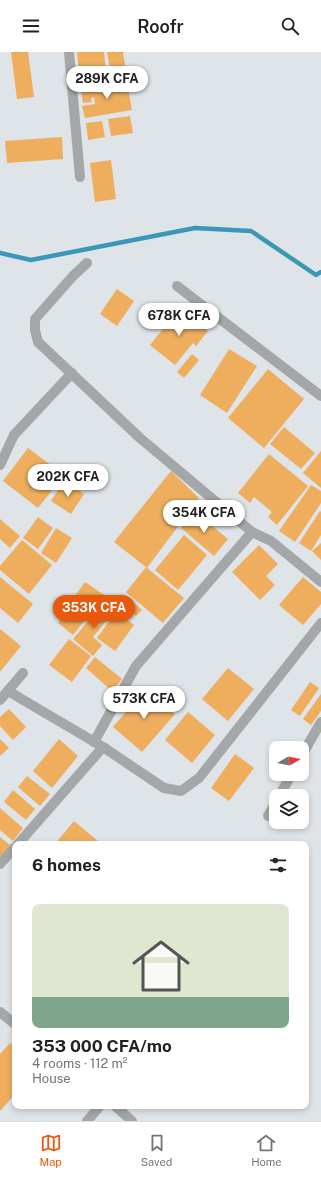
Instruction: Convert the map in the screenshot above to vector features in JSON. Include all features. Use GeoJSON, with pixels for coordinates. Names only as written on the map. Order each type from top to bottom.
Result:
{"type":"FeatureCollection","features":[{"type":"Feature","properties":{"kind":"street"},"geometry":{"type":"LineString","coordinates":[[68,52],[80,177]]}},
{"type":"Feature","properties":{"kind":"street"},"geometry":{"type":"LineString","coordinates":[[87,262],[35,319],[35,330],[38,342],[140,438],[252,532],[272,541],[321,582]]}},
{"type":"Feature","properties":{"kind":"street"},"geometry":{"type":"LineString","coordinates":[[177,286],[321,396]]}},
{"type":"Feature","properties":{"kind":"street"},"geometry":{"type":"LineString","coordinates":[[0,465],[14,435],[72,373]]}},
{"type":"Feature","properties":{"kind":"street"},"geometry":{"type":"LineString","coordinates":[[94,742],[136,666],[252,532]]}},
{"type":"Feature","properties":{"kind":"street"},"geometry":{"type":"LineString","coordinates":[[8,691],[103,747],[164,788],[180,791],[199,778],[321,623]]}},
{"type":"Feature","properties":{"kind":"street"},"geometry":{"type":"LineString","coordinates":[[0,700],[22,673]]}},
{"type":"Feature","properties":{"kind":"street"},"geometry":{"type":"LineString","coordinates":[[309,743],[321,722]]}},
{"type":"Feature","properties":{"kind":"street"},"geometry":{"type":"LineString","coordinates":[[21,841],[103,747]]}},
{"type":"Feature","properties":{"kind":"street"},"geometry":{"type":"LineString","coordinates":[[0,864],[12,850]]}},
{"type":"Feature","properties":{"kind":"street"},"geometry":{"type":"LineString","coordinates":[[1,1014],[12,1022]]}},
{"type":"Feature","properties":{"kind":"street"},"geometry":{"type":"LineString","coordinates":[[87,1121],[97,1109]]}},
{"type":"Feature","properties":{"kind":"street"},"geometry":{"type":"LineString","coordinates":[[118,1109],[132,1121]]}},
{"type":"Feature","properties":{"kind":"building"},"geometry":{"type":"Polygon","coordinates":[[[11,52],[28,52],[34,97],[17,99],[11,52]]]}},
{"type":"Feature","properties":{"kind":"building"},"geometry":{"type":"Polygon","coordinates":[[[77,52],[104,52],[107,82],[80,84],[77,52]]]}},
{"type":"Feature","properties":{"kind":"building"},"geometry":{"type":"Polygon","coordinates":[[[107,52],[123,52],[127,78],[112,80],[107,52]]]}},
{"type":"Feature","properties":{"kind":"building"},"geometry":{"type":"Polygon","coordinates":[[[127,82],[132,110],[85,118],[82,106],[95,104],[94,97],[91,98],[92,102],[83,103],[81,90],[127,82]]]}},
{"type":"Feature","properties":{"kind":"building"},"geometry":{"type":"Polygon","coordinates":[[[130,116],[133,133],[111,136],[108,119],[130,116]]]}},
{"type":"Feature","properties":{"kind":"building"},"geometry":{"type":"Polygon","coordinates":[[[102,121],[105,137],[88,140],[86,123],[102,121]]]}},
{"type":"Feature","properties":{"kind":"building"},"geometry":{"type":"Polygon","coordinates":[[[62,137],[63,159],[7,163],[5,141],[62,137]]]}},
{"type":"Feature","properties":{"kind":"building"},"geometry":{"type":"Polygon","coordinates":[[[111,160],[116,199],[95,202],[90,163],[111,160]]]}},
{"type":"Feature","properties":{"kind":"building"},"geometry":{"type":"Polygon","coordinates":[[[117,289],[134,301],[117,326],[100,314],[117,289]]]}},
{"type":"Feature","properties":{"kind":"building"},"geometry":{"type":"Polygon","coordinates":[[[180,308],[208,331],[196,346],[193,343],[175,365],[150,345],[180,308]]]}},
{"type":"Feature","properties":{"kind":"building"},"geometry":{"type":"Polygon","coordinates":[[[229,349],[257,366],[227,413],[200,395],[229,349]]]}},
{"type":"Feature","properties":{"kind":"building"},"geometry":{"type":"Polygon","coordinates":[[[192,354],[199,360],[184,378],[177,372],[192,354]]]}},
{"type":"Feature","properties":{"kind":"building"},"geometry":{"type":"Polygon","coordinates":[[[268,369],[304,399],[264,448],[228,418],[268,369]]]}},
{"type":"Feature","properties":{"kind":"building"},"geometry":{"type":"Polygon","coordinates":[[[284,427],[315,453],[301,469],[270,444],[284,427]]]}},
{"type":"Feature","properties":{"kind":"building"},"geometry":{"type":"Polygon","coordinates":[[[28,448],[64,475],[38,508],[3,481],[28,448]]]}},
{"type":"Feature","properties":{"kind":"building"},"geometry":{"type":"Polygon","coordinates":[[[321,451],[321,488],[303,473],[321,451]]]}},
{"type":"Feature","properties":{"kind":"building"},"geometry":{"type":"Polygon","coordinates":[[[269,454],[308,486],[277,525],[268,517],[272,512],[254,497],[250,503],[238,493],[269,454]]]}},
{"type":"Feature","properties":{"kind":"building"},"geometry":{"type":"Polygon","coordinates":[[[171,471],[199,498],[147,568],[184,598],[163,623],[126,592],[146,567],[114,542],[171,471]]]}},
{"type":"Feature","properties":{"kind":"building"},"geometry":{"type":"Polygon","coordinates":[[[64,481],[84,494],[71,514],[51,501],[64,481]]]}},
{"type":"Feature","properties":{"kind":"building"},"geometry":{"type":"Polygon","coordinates":[[[311,485],[321,491],[321,503],[295,542],[279,531],[311,485]]]}},
{"type":"Feature","properties":{"kind":"building"},"geometry":{"type":"Polygon","coordinates":[[[194,511],[228,539],[214,556],[181,528],[194,511]]]}},
{"type":"Feature","properties":{"kind":"building"},"geometry":{"type":"Polygon","coordinates":[[[320,511],[321,535],[311,551],[299,543],[320,511]]]}},
{"type":"Feature","properties":{"kind":"building"},"geometry":{"type":"Polygon","coordinates":[[[38,517],[53,528],[38,549],[23,538],[38,517]]]}},
{"type":"Feature","properties":{"kind":"building"},"geometry":{"type":"Polygon","coordinates":[[[0,519],[20,536],[10,548],[0,539],[0,519]]]}},
{"type":"Feature","properties":{"kind":"building"},"geometry":{"type":"Polygon","coordinates":[[[56,528],[72,538],[56,563],[41,553],[56,528]]]}},
{"type":"Feature","properties":{"kind":"building"},"geometry":{"type":"Polygon","coordinates":[[[184,535],[207,555],[178,590],[155,570],[184,535]]]}},
{"type":"Feature","properties":{"kind":"building"},"geometry":{"type":"Polygon","coordinates":[[[22,540],[52,565],[29,594],[0,570],[0,566],[22,540]]]}},
{"type":"Feature","properties":{"kind":"building"},"geometry":{"type":"Polygon","coordinates":[[[321,543],[321,560],[312,551],[321,543]]]}},
{"type":"Feature","properties":{"kind":"building"},"geometry":{"type":"Polygon","coordinates":[[[259,545],[278,564],[266,576],[275,585],[260,600],[232,572],[259,545]]]}},
{"type":"Feature","properties":{"kind":"building"},"geometry":{"type":"Polygon","coordinates":[[[0,577],[33,604],[18,623],[0,608],[0,577]]]}},
{"type":"Feature","properties":{"kind":"building"},"geometry":{"type":"Polygon","coordinates":[[[303,577],[321,592],[321,604],[303,625],[279,605],[303,577]]]}},
{"type":"Feature","properties":{"kind":"building"},"geometry":{"type":"Polygon","coordinates":[[[85,582],[104,595],[89,617],[70,603],[85,582]]]}},
{"type":"Feature","properties":{"kind":"building"},"geometry":{"type":"Polygon","coordinates":[[[127,596],[142,610],[136,616],[121,602],[127,596]]]}},
{"type":"Feature","properties":{"kind":"building"},"geometry":{"type":"Polygon","coordinates":[[[105,601],[115,610],[93,637],[102,645],[93,656],[73,639],[105,601]]]}},
{"type":"Feature","properties":{"kind":"building"},"geometry":{"type":"Polygon","coordinates":[[[69,608],[85,620],[73,635],[58,623],[69,608]]]}},
{"type":"Feature","properties":{"kind":"building"},"geometry":{"type":"Polygon","coordinates":[[[116,612],[134,625],[115,651],[97,638],[116,612]]]}},
{"type":"Feature","properties":{"kind":"building"},"geometry":{"type":"Polygon","coordinates":[[[0,629],[21,646],[0,672],[0,629]]]}},
{"type":"Feature","properties":{"kind":"building"},"geometry":{"type":"Polygon","coordinates":[[[69,639],[91,656],[72,682],[49,665],[69,639]]]}},
{"type":"Feature","properties":{"kind":"building"},"geometry":{"type":"Polygon","coordinates":[[[95,657],[122,679],[112,691],[86,668],[95,657]]]}},
{"type":"Feature","properties":{"kind":"building"},"geometry":{"type":"Polygon","coordinates":[[[228,668],[254,689],[228,721],[202,699],[228,668]]]}},
{"type":"Feature","properties":{"kind":"building"},"geometry":{"type":"Polygon","coordinates":[[[310,682],[319,688],[300,716],[291,710],[310,682]]]}},
{"type":"Feature","properties":{"kind":"building"},"geometry":{"type":"Polygon","coordinates":[[[146,689],[175,714],[142,752],[113,727],[146,689]]]}},
{"type":"Feature","properties":{"kind":"building"},"geometry":{"type":"Polygon","coordinates":[[[321,694],[321,711],[311,725],[303,719],[321,694]]]}},
{"type":"Feature","properties":{"kind":"building"},"geometry":{"type":"Polygon","coordinates":[[[9,709],[26,727],[13,740],[0,726],[0,717],[9,709]]]}},
{"type":"Feature","properties":{"kind":"building"},"geometry":{"type":"Polygon","coordinates":[[[188,712],[215,735],[192,763],[165,740],[188,712]]]}},
{"type":"Feature","properties":{"kind":"building"},"geometry":{"type":"Polygon","coordinates":[[[0,739],[9,748],[0,756],[0,739]]]}},
{"type":"Feature","properties":{"kind":"building"},"geometry":{"type":"Polygon","coordinates":[[[59,739],[78,756],[52,788],[33,771],[59,739]]]}},
{"type":"Feature","properties":{"kind":"building"},"geometry":{"type":"Polygon","coordinates":[[[235,754],[254,768],[229,801],[211,788],[235,754]]]}},
{"type":"Feature","properties":{"kind":"building"},"geometry":{"type":"Polygon","coordinates":[[[27,776],[50,794],[40,806],[18,787],[27,776]]]}},
{"type":"Feature","properties":{"kind":"building"},"geometry":{"type":"Polygon","coordinates":[[[13,790],[35,809],[26,820],[4,802],[13,790]]]}},
{"type":"Feature","properties":{"kind":"building"},"geometry":{"type":"Polygon","coordinates":[[[0,808],[23,828],[13,841],[0,830],[0,808]]]}},
{"type":"Feature","properties":{"kind":"building"},"geometry":{"type":"Polygon","coordinates":[[[74,821],[98,841],[57,841],[74,821]]]}},
{"type":"Feature","properties":{"kind":"building"},"geometry":{"type":"Polygon","coordinates":[[[0,837],[10,845],[0,857],[0,837]]]}},
{"type":"Feature","properties":{"kind":"building"},"geometry":{"type":"Polygon","coordinates":[[[10,1043],[12,1045],[12,1097],[0,1111],[0,1054],[10,1043]]]}},
{"type":"Feature","properties":{"kind":"waterway"},"geometry":{"type":"LineString","coordinates":[[0,253],[31,260],[195,228],[251,231],[316,275],[321,272]]}}]}
